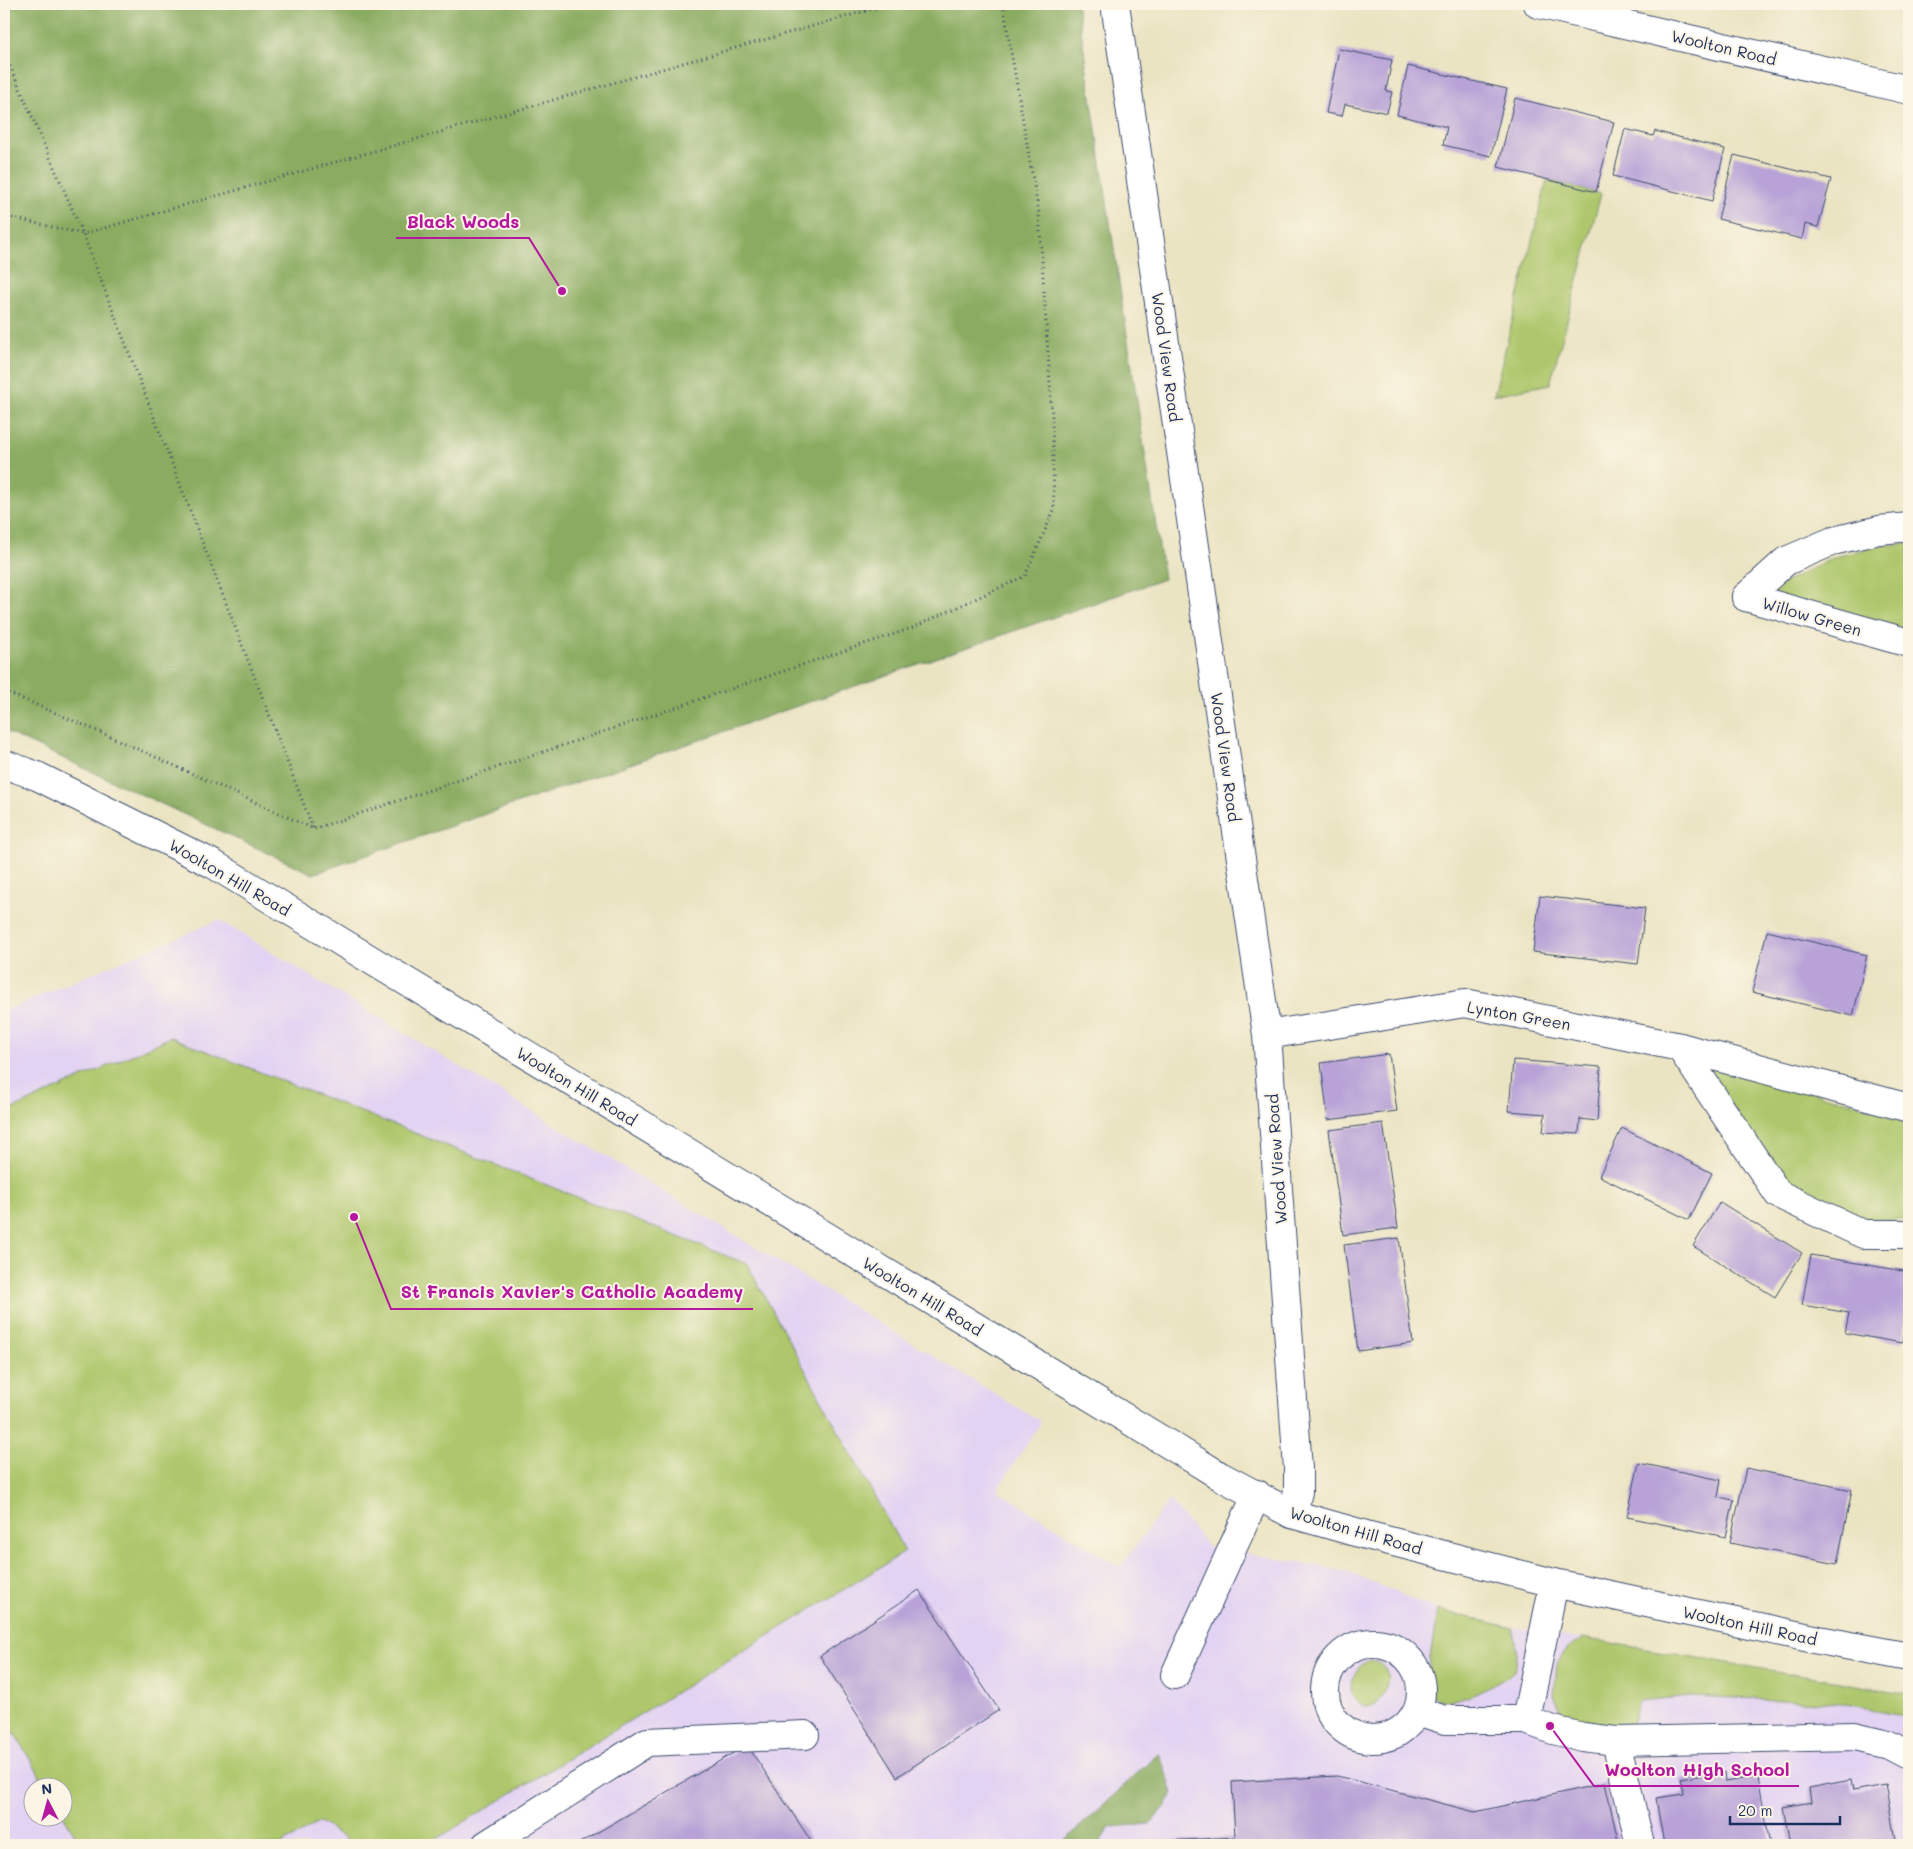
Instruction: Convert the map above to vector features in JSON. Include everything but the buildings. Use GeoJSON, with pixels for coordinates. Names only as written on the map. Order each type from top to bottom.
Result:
{"type":"FeatureCollection","features":[{"type":"Feature","properties":{"kind":"street","name":"Wood View Road"},"geometry":{"type":"LineString","coordinates":[[1115,4],[1267,1035],[1298,1470],[1298,1492],[1292,1514]]}},
{"type":"Feature","properties":{"kind":"street","name":"Woolton Road"},"geometry":{"type":"LineString","coordinates":[[1538,4],[1909,90]]}},
{"type":"Feature","properties":{"kind":"street","name":"Willow Green"},"geometry":{"type":"LineString","coordinates":[[1909,527],[1879,530],[1833,541],[1786,561],[1746,597],[1909,644]]}},
{"type":"Feature","properties":{"kind":"street","name":"Woolton Hill Road"},"geometry":{"type":"LineString","coordinates":[[4,764],[37,776],[213,864],[1220,1476],[1292,1514],[1554,1582],[1909,1658]]}},
{"type":"Feature","properties":{"kind":"street","name":"Lynton Green"},"geometry":{"type":"LineString","coordinates":[[1267,1035],[1465,1003],[1680,1047],[1909,1108]]}},
{"type":"Feature","properties":{"kind":"street"},"geometry":{"type":"LineString","coordinates":[[1680,1047],[1778,1194],[1863,1234],[1909,1234]]}},
{"type":"Feature","properties":{"kind":"street"},"geometry":{"type":"LineString","coordinates":[[1175,1675],[1257,1494]]}},
{"type":"Feature","properties":{"kind":"street"},"geometry":{"type":"LineString","coordinates":[[1526,1720],[1554,1582]]}},
{"type":"Feature","properties":{"kind":"street"},"geometry":{"type":"LineString","coordinates":[[1417,1711],[1445,1720],[1526,1720],[1575,1736],[1616,1741],[1855,1736],[1888,1744],[1909,1755]]}},
{"type":"Feature","properties":{"kind":"street"},"geometry":{"type":"LineString","coordinates":[[486,1845],[647,1742],[805,1735]]}},
{"type":"Feature","properties":{"kind":"street"},"geometry":{"type":"LineString","coordinates":[[1616,1741],[1640,1845]]}},
{"type":"Feature","properties":{"kind":"path"},"geometry":{"type":"LineString","coordinates":[[4,216],[83,234],[890,4]]}},
{"type":"Feature","properties":{"kind":"path"},"geometry":{"type":"LineString","coordinates":[[4,691],[109,736],[314,829],[912,628],[1025,576],[1054,510],[1052,415],[1039,214],[1003,4]]}},
{"type":"Feature","properties":{"kind":"path"},"geometry":{"type":"LineString","coordinates":[[4,52],[83,234],[314,829]]}},
{"type":"Feature","properties":{"kind":"shaded area"},"geometry":{"type":"Polygon","coordinates":[[[219,920],[1041,1422],[997,1490],[1120,1567],[1169,1500],[1208,1546],[1345,1571],[1438,1610],[1513,1628],[1582,1638],[1909,1705],[1909,1845],[4,1845],[4,1011],[219,920]]]}},
{"type":"Feature","properties":{"kind":"green space"},"geometry":{"type":"Polygon","coordinates":[[[4,4],[1077,4],[1164,579],[313,874],[4,731],[4,4]]]}},
{"type":"Feature","properties":{"kind":"green space"},"geometry":{"type":"Polygon","coordinates":[[[1547,180],[1601,194],[1550,384],[1494,395],[1547,180]]]}},
{"type":"Feature","properties":{"kind":"green space"},"geometry":{"type":"Polygon","coordinates":[[[1909,543],[1909,634],[1766,592],[1835,557],[1880,546],[1909,543]]]}},
{"type":"Feature","properties":{"kind":"green space"},"geometry":{"type":"Polygon","coordinates":[[[171,1037],[747,1264],[905,1552],[427,1845],[354,1845],[320,1822],[280,1845],[81,1845],[70,1826],[72,1826],[72,1776],[40,1776],[4,1716],[4,1113],[171,1037]]]}},
{"type":"Feature","properties":{"kind":"green space"},"geometry":{"type":"Polygon","coordinates":[[[1704,1063],[1909,1118],[1909,1220],[1862,1218],[1782,1182],[1704,1063]]]}},
{"type":"Feature","properties":{"kind":"green space"},"geometry":{"type":"Polygon","coordinates":[[[1438,1610],[1513,1628],[1517,1655],[1514,1671],[1479,1692],[1458,1699],[1440,1700],[1429,1695],[1425,1686],[1438,1610]]]}},
{"type":"Feature","properties":{"kind":"green space"},"geometry":{"type":"Polygon","coordinates":[[[1582,1638],[1909,1694],[1909,1722],[1902,1715],[1842,1703],[1691,1696],[1639,1701],[1629,1733],[1570,1730],[1554,1695],[1557,1663],[1569,1647],[1582,1638]]]}},
{"type":"Feature","properties":{"kind":"green space"},"geometry":{"type":"Polygon","coordinates":[[[1371,1660],[1381,1664],[1387,1672],[1387,1681],[1385,1691],[1380,1700],[1373,1706],[1364,1707],[1353,1696],[1351,1690],[1352,1683],[1356,1671],[1371,1660]]]}},
{"type":"Feature","properties":{"kind":"green space"},"geometry":{"type":"Polygon","coordinates":[[[1159,1753],[1173,1793],[1165,1807],[1150,1824],[1110,1827],[1098,1845],[1060,1845],[1159,1753]]]}},
{"type":"Feature","properties":{"kind":"place","name":"Black Woods"},"geometry":{"type":"Point","coordinates":[562,291]}},
{"type":"Feature","properties":{"kind":"place","name":"St Francis Xavier's Catholic Academy"},"geometry":{"type":"Point","coordinates":[354,1217]}},
{"type":"Feature","properties":{"kind":"place","name":"Woolton High School"},"geometry":{"type":"Point","coordinates":[1550,1726]}}]}
